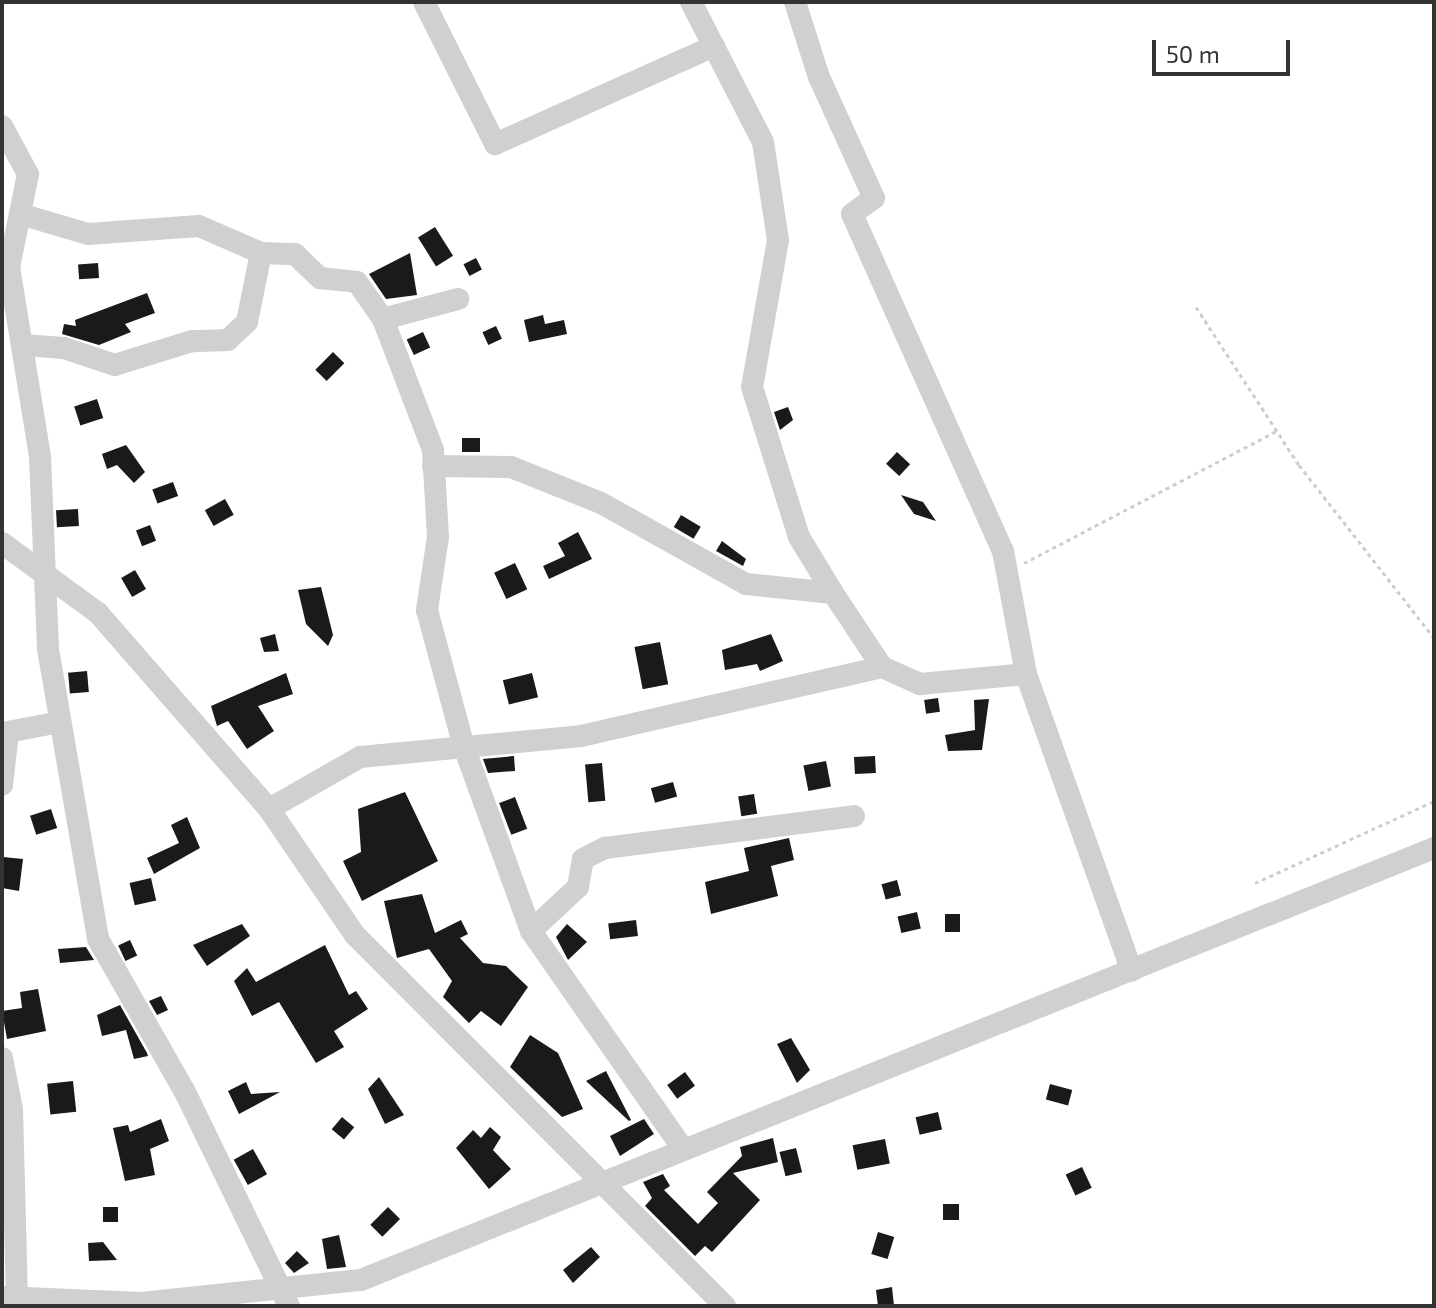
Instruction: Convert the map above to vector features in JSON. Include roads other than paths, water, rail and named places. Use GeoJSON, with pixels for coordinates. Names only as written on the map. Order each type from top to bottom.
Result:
{"type":"FeatureCollection","features":[{"type":"Feature","properties":{"kind":"street"},"geometry":{"type":"LineString","coordinates":[[424,2],[495,144],[714,46]]}},
{"type":"Feature","properties":{"kind":"street"},"geometry":{"type":"LineString","coordinates":[[691,2],[763,142],[778,240],[752,387],[799,537],[882,667],[920,684],[1026,674]]}},
{"type":"Feature","properties":{"kind":"street"},"geometry":{"type":"LineString","coordinates":[[795,2],[819,77],[874,198],[852,214],[1006,572],[1026,674],[1132,971]]}},
{"type":"Feature","properties":{"kind":"street"},"geometry":{"type":"LineString","coordinates":[[2,126],[28,174],[5,264],[16,356],[40,457],[48,649],[98,939],[185,1092],[285,1299]]}},
{"type":"Feature","properties":{"kind":"street"},"geometry":{"type":"LineString","coordinates":[[20,214],[88,234],[199,226],[261,253],[295,254],[320,278],[357,282],[383,319],[433,466],[438,537],[427,610],[464,747],[531,931],[683,1149]]}},
{"type":"Feature","properties":{"kind":"street"},"geometry":{"type":"LineString","coordinates":[[16,356],[64,348],[115,365],[192,341],[228,340],[247,322],[261,253]]}},
{"type":"Feature","properties":{"kind":"street"},"geometry":{"type":"LineString","coordinates":[[383,319],[458,299]]}},
{"type":"Feature","properties":{"kind":"street"},"geometry":{"type":"LineString","coordinates":[[433,466],[511,467],[601,503],[746,584],[833,593]]}},
{"type":"Feature","properties":{"kind":"street"},"geometry":{"type":"LineString","coordinates":[[2,543],[98,613],[269,809],[355,935],[725,1306]]}},
{"type":"Feature","properties":{"kind":"street"},"geometry":{"type":"LineString","coordinates":[[269,809],[360,757],[581,736],[882,667]]}},
{"type":"Feature","properties":{"kind":"street"},"geometry":{"type":"LineString","coordinates":[[2,785],[5,733],[60,722]]}},
{"type":"Feature","properties":{"kind":"street"},"geometry":{"type":"LineString","coordinates":[[531,931],[578,887],[583,859],[605,848],[854,816]]}},
{"type":"Feature","properties":{"kind":"street"},"geometry":{"type":"LineString","coordinates":[[2,1058],[12,1109],[10,1297],[142,1304],[285,1299],[361,1280],[598,1181],[1132,971],[1434,848]]}}]}
